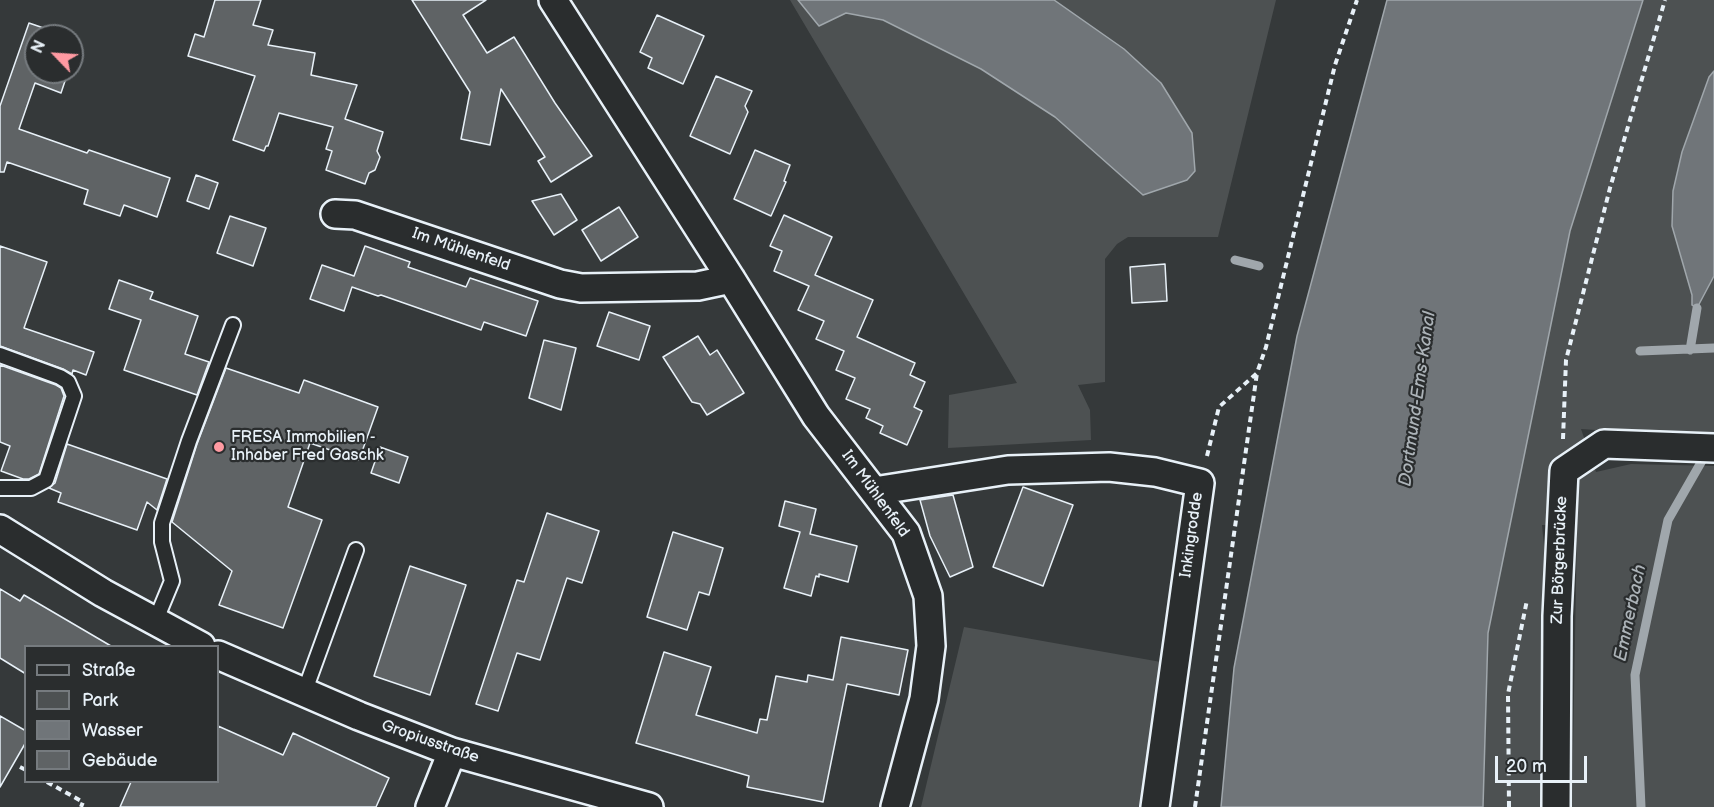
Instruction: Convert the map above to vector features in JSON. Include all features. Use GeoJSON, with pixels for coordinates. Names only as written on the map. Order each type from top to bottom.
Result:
{"type":"FeatureCollection","features":[{"type":"Feature","properties":{"kind":"street","name":"Im Mühlenfeld"},"geometry":{"type":"LineString","coordinates":[[553,0],[816,416],[906,533],[928,596],[931,646],[924,699],[895,807]]}},
{"type":"Feature","properties":{"kind":"street","name":"Im Mühlenfeld"},"geometry":{"type":"LineString","coordinates":[[335,214],[355,215],[560,284],[581,288],[698,286],[731,279]]}},
{"type":"Feature","properties":{"kind":"street","name":"Zur Börgerbrücke"},"geometry":{"type":"LineString","coordinates":[[1557,807],[1557,616],[1564,471],[1604,444],[1714,448]]}},
{"type":"Feature","properties":{"kind":"street","name":"Inkingrodde"},"geometry":{"type":"LineString","coordinates":[[874,491],[1008,470],[1109,467],[1155,472],[1200,483],[1155,807]]}},
{"type":"Feature","properties":{"kind":"street"},"geometry":{"type":"LineString","coordinates":[[0,530],[102,593],[199,645]]}},
{"type":"Feature","properties":{"kind":"street","name":"Gropiusstraße"},"geometry":{"type":"LineString","coordinates":[[219,655],[304,693],[453,752],[649,807]]}},
{"type":"Feature","properties":{"kind":"street"},"geometry":{"type":"LineString","coordinates":[[430,807],[453,752]]}},
{"type":"Feature","properties":{"kind":"lane"},"geometry":{"type":"LineString","coordinates":[[155,622],[172,581],[162,542],[162,523],[189,441],[233,325]]}},
{"type":"Feature","properties":{"kind":"lane"},"geometry":{"type":"LineString","coordinates":[[0,355],[60,377],[68,382],[74,396],[46,480],[31,488],[0,488]]}},
{"type":"Feature","properties":{"kind":"lane"},"geometry":{"type":"LineString","coordinates":[[304,693],[356,550]]}},
{"type":"Feature","properties":{"kind":"path"},"geometry":{"type":"LineString","coordinates":[[1195,807],[1257,373],[1266,347],[1335,65],[1357,0]]}},
{"type":"Feature","properties":{"kind":"path"},"geometry":{"type":"LineString","coordinates":[[1564,471],[1562,419],[1566,360],[1610,188],[1665,0]]}},
{"type":"Feature","properties":{"kind":"path"},"geometry":{"type":"LineString","coordinates":[[1200,483],[1219,407],[1257,373]]}},
{"type":"Feature","properties":{"kind":"path"},"geometry":{"type":"LineString","coordinates":[[1509,807],[1508,694],[1528,596]]}},
{"type":"Feature","properties":{"kind":"path"},"geometry":{"type":"LineString","coordinates":[[20,766],[24,769]]}},
{"type":"Feature","properties":{"kind":"path"},"geometry":{"type":"LineString","coordinates":[[49,783],[83,802],[81,807]]}},
{"type":"Feature","properties":{"kind":"green space"},"geometry":{"type":"Polygon","coordinates":[[[790,0],[1276,0],[1218,237],[1128,237],[1117,244],[1105,259],[1105,382],[1078,385],[1090,410],[1091,440],[948,448],[949,395],[1017,383],[790,0]]]}},
{"type":"Feature","properties":{"kind":"green space"},"geometry":{"type":"Polygon","coordinates":[[[1643,0],[1714,0],[1714,71],[1709,77],[1682,152],[1673,191],[1683,263],[1692,295],[1692,305],[1696,308],[1714,276],[1714,438],[1581,429],[1596,472],[1631,464],[1714,466],[1714,807],[1572,807],[1577,526],[1542,525],[1548,588],[1544,807],[1483,807],[1488,633],[1570,231],[1643,0]]]}},
{"type":"Feature","properties":{"kind":"green space"},"geometry":{"type":"Polygon","coordinates":[[[964,627],[1161,662],[1141,807],[921,807],[964,627]]]}},
{"type":"Feature","properties":{"kind":"water"},"geometry":{"type":"Polygon","coordinates":[[[798,0],[1054,0],[1124,49],[1161,83],[1192,133],[1195,171],[1187,180],[1143,195],[1055,117],[981,69],[883,20],[846,13],[819,26],[798,0]]]}},
{"type":"Feature","properties":{"kind":"water","name":"Dortmund-Ems-Kanal"},"geometry":{"type":"Polygon","coordinates":[[[1387,0],[1643,0],[1570,231],[1488,633],[1483,807],[1221,807],[1234,668],[1297,336],[1387,0]]]}},
{"type":"Feature","properties":{"kind":"water"},"geometry":{"type":"Polygon","coordinates":[[[1714,71],[1714,276],[1697,308],[1692,305],[1692,295],[1672,226],[1673,191],[1682,152],[1709,77],[1714,71]]]}},
{"type":"Feature","properties":{"kind":"building"},"geometry":{"type":"Polygon","coordinates":[[[215,0],[261,0],[253,25],[273,30],[268,45],[315,53],[311,75],[357,85],[345,119],[383,132],[377,151],[380,157],[375,170],[369,173],[365,184],[326,170],[332,151],[326,149],[333,127],[279,113],[268,146],[264,151],[233,140],[255,76],[188,56],[195,34],[204,37],[215,0]]]}},
{"type":"Feature","properties":{"kind":"building"},"geometry":{"type":"Polygon","coordinates":[[[412,0],[486,0],[463,15],[487,53],[514,37],[555,103],[592,156],[551,182],[538,161],[545,157],[501,89],[490,145],[461,139],[470,92],[412,0]]]}},
{"type":"Feature","properties":{"kind":"building"},"geometry":{"type":"Polygon","coordinates":[[[657,15],[704,36],[683,84],[648,68],[652,58],[640,52],[657,15]]]}},
{"type":"Feature","properties":{"kind":"building"},"geometry":{"type":"Polygon","coordinates":[[[24,37],[24,84],[35,84],[19,129],[87,153],[89,150],[170,178],[157,217],[124,205],[120,216],[84,204],[88,190],[7,162],[4,172],[0,172],[0,106],[24,37]]]}},
{"type":"Feature","properties":{"kind":"building"},"geometry":{"type":"Polygon","coordinates":[[[716,76],[752,91],[745,106],[748,112],[730,154],[690,136],[716,76]]]}},
{"type":"Feature","properties":{"kind":"building"},"geometry":{"type":"Polygon","coordinates":[[[38,84],[64,84],[61,93],[38,84]]]}},
{"type":"Feature","properties":{"kind":"building"},"geometry":{"type":"Polygon","coordinates":[[[755,150],[790,165],[784,181],[786,182],[771,216],[734,199],[755,150]]]}},
{"type":"Feature","properties":{"kind":"building"},"geometry":{"type":"Polygon","coordinates":[[[196,175],[218,183],[209,209],[187,201],[196,175]]]}},
{"type":"Feature","properties":{"kind":"building"},"geometry":{"type":"Polygon","coordinates":[[[561,194],[577,220],[554,235],[532,201],[561,194]]]}},
{"type":"Feature","properties":{"kind":"building"},"geometry":{"type":"Polygon","coordinates":[[[619,207],[638,237],[601,261],[582,230],[619,207]]]}},
{"type":"Feature","properties":{"kind":"building"},"geometry":{"type":"Polygon","coordinates":[[[784,215],[832,237],[815,275],[873,300],[857,337],[915,363],[910,375],[925,382],[914,407],[922,411],[907,445],[880,433],[883,426],[866,418],[870,409],[846,399],[855,378],[836,370],[844,351],[816,339],[824,321],[798,310],[809,286],[774,271],[782,251],[770,246],[784,215]]]}},
{"type":"Feature","properties":{"kind":"building"},"geometry":{"type":"Polygon","coordinates":[[[230,216],[266,228],[253,266],[217,253],[230,216]]]}},
{"type":"Feature","properties":{"kind":"building"},"geometry":{"type":"Polygon","coordinates":[[[0,246],[47,262],[24,328],[94,352],[86,375],[73,370],[72,374],[0,346],[0,246]]]}},
{"type":"Feature","properties":{"kind":"building"},"geometry":{"type":"Polygon","coordinates":[[[365,246],[410,262],[408,267],[466,287],[470,278],[538,301],[526,336],[484,322],[481,330],[352,287],[344,311],[310,299],[322,265],[354,276],[365,246]]]}},
{"type":"Feature","properties":{"kind":"building"},"geometry":{"type":"Polygon","coordinates":[[[1165,264],[1167,301],[1132,303],[1130,267],[1165,264]]]}},
{"type":"Feature","properties":{"kind":"building"},"geometry":{"type":"Polygon","coordinates":[[[119,280],[153,292],[150,299],[198,316],[185,354],[209,362],[197,395],[124,370],[141,320],[109,309],[119,280]]]}},
{"type":"Feature","properties":{"kind":"building"},"geometry":{"type":"Polygon","coordinates":[[[609,312],[650,326],[639,360],[597,346],[609,312]]]}},
{"type":"Feature","properties":{"kind":"building"},"geometry":{"type":"Polygon","coordinates":[[[698,336],[710,355],[717,350],[744,393],[707,415],[700,404],[692,402],[663,357],[698,336]]]}},
{"type":"Feature","properties":{"kind":"building"},"geometry":{"type":"Polygon","coordinates":[[[544,340],[576,348],[561,410],[529,398],[544,340]]]}},
{"type":"Feature","properties":{"kind":"building"},"geometry":{"type":"Polygon","coordinates":[[[0,365],[56,385],[61,388],[64,396],[39,474],[29,479],[1,471],[10,446],[0,442],[0,365]]]}},
{"type":"Feature","properties":{"kind":"building"},"geometry":{"type":"Polygon","coordinates":[[[226,368],[299,393],[304,380],[378,407],[359,460],[310,443],[288,507],[322,520],[283,628],[219,605],[232,571],[172,522],[197,444],[226,368]]]}},
{"type":"Feature","properties":{"kind":"building"},"geometry":{"type":"Polygon","coordinates":[[[67,444],[167,479],[157,510],[147,502],[137,530],[58,502],[61,493],[49,488],[55,483],[67,444]]]}},
{"type":"Feature","properties":{"kind":"building"},"geometry":{"type":"Polygon","coordinates":[[[380,447],[408,457],[399,483],[371,473],[380,447]]]}},
{"type":"Feature","properties":{"kind":"building"},"geometry":{"type":"Polygon","coordinates":[[[1023,487],[1073,505],[1043,586],[993,567],[1023,487]]]}},
{"type":"Feature","properties":{"kind":"building"},"geometry":{"type":"Polygon","coordinates":[[[953,495],[973,567],[950,577],[930,536],[920,500],[953,495]]]}},
{"type":"Feature","properties":{"kind":"building"},"geometry":{"type":"Polygon","coordinates":[[[785,501],[816,509],[810,534],[857,546],[848,582],[819,574],[819,577],[816,576],[811,596],[784,588],[800,532],[779,526],[785,501]]]}},
{"type":"Feature","properties":{"kind":"building"},"geometry":{"type":"Polygon","coordinates":[[[547,513],[599,531],[582,583],[567,578],[540,660],[517,653],[498,711],[476,704],[517,580],[524,582],[547,513]]]}},
{"type":"Feature","properties":{"kind":"building"},"geometry":{"type":"Polygon","coordinates":[[[673,532],[723,548],[709,595],[699,592],[687,630],[647,617],[673,532]]]}},
{"type":"Feature","properties":{"kind":"building"},"geometry":{"type":"Polygon","coordinates":[[[410,566],[466,585],[430,695],[374,676],[410,566]]]}},
{"type":"Feature","properties":{"kind":"building"},"geometry":{"type":"Polygon","coordinates":[[[0,589],[20,601],[24,595],[109,645],[24,645],[24,673],[0,658],[0,589]]]}},
{"type":"Feature","properties":{"kind":"building"},"geometry":{"type":"Polygon","coordinates":[[[841,637],[908,650],[899,695],[847,684],[823,802],[747,787],[749,776],[636,743],[664,652],[711,667],[696,715],[757,733],[760,719],[767,720],[776,676],[807,682],[808,675],[833,680],[841,637]]]}},
{"type":"Feature","properties":{"kind":"building"},"geometry":{"type":"Polygon","coordinates":[[[0,716],[24,730],[24,745],[0,787],[0,716]]]}},
{"type":"Feature","properties":{"kind":"building"},"geometry":{"type":"Polygon","coordinates":[[[219,726],[283,755],[293,733],[389,778],[376,807],[120,807],[131,783],[219,783],[219,726]]]}},
{"type":"Feature","properties":{"kind":"waterway"},"geometry":{"type":"LineString","coordinates":[[1235,260],[1259,266]]}},
{"type":"Feature","properties":{"kind":"waterway"},"geometry":{"type":"LineString","coordinates":[[1690,350],[1697,308]]}},
{"type":"Feature","properties":{"kind":"waterway"},"geometry":{"type":"LineString","coordinates":[[1640,351],[1714,348]]}},
{"type":"Feature","properties":{"kind":"waterway","name":"Emmerbach"},"geometry":{"type":"LineString","coordinates":[[1641,807],[1635,675],[1668,520],[1707,452]]}},
{"type":"Feature","properties":{"kind":"place","name":"FRESA Immobilien - Inhaber Fred Gaschk"},"geometry":{"type":"Point","coordinates":[219,447]}}]}
